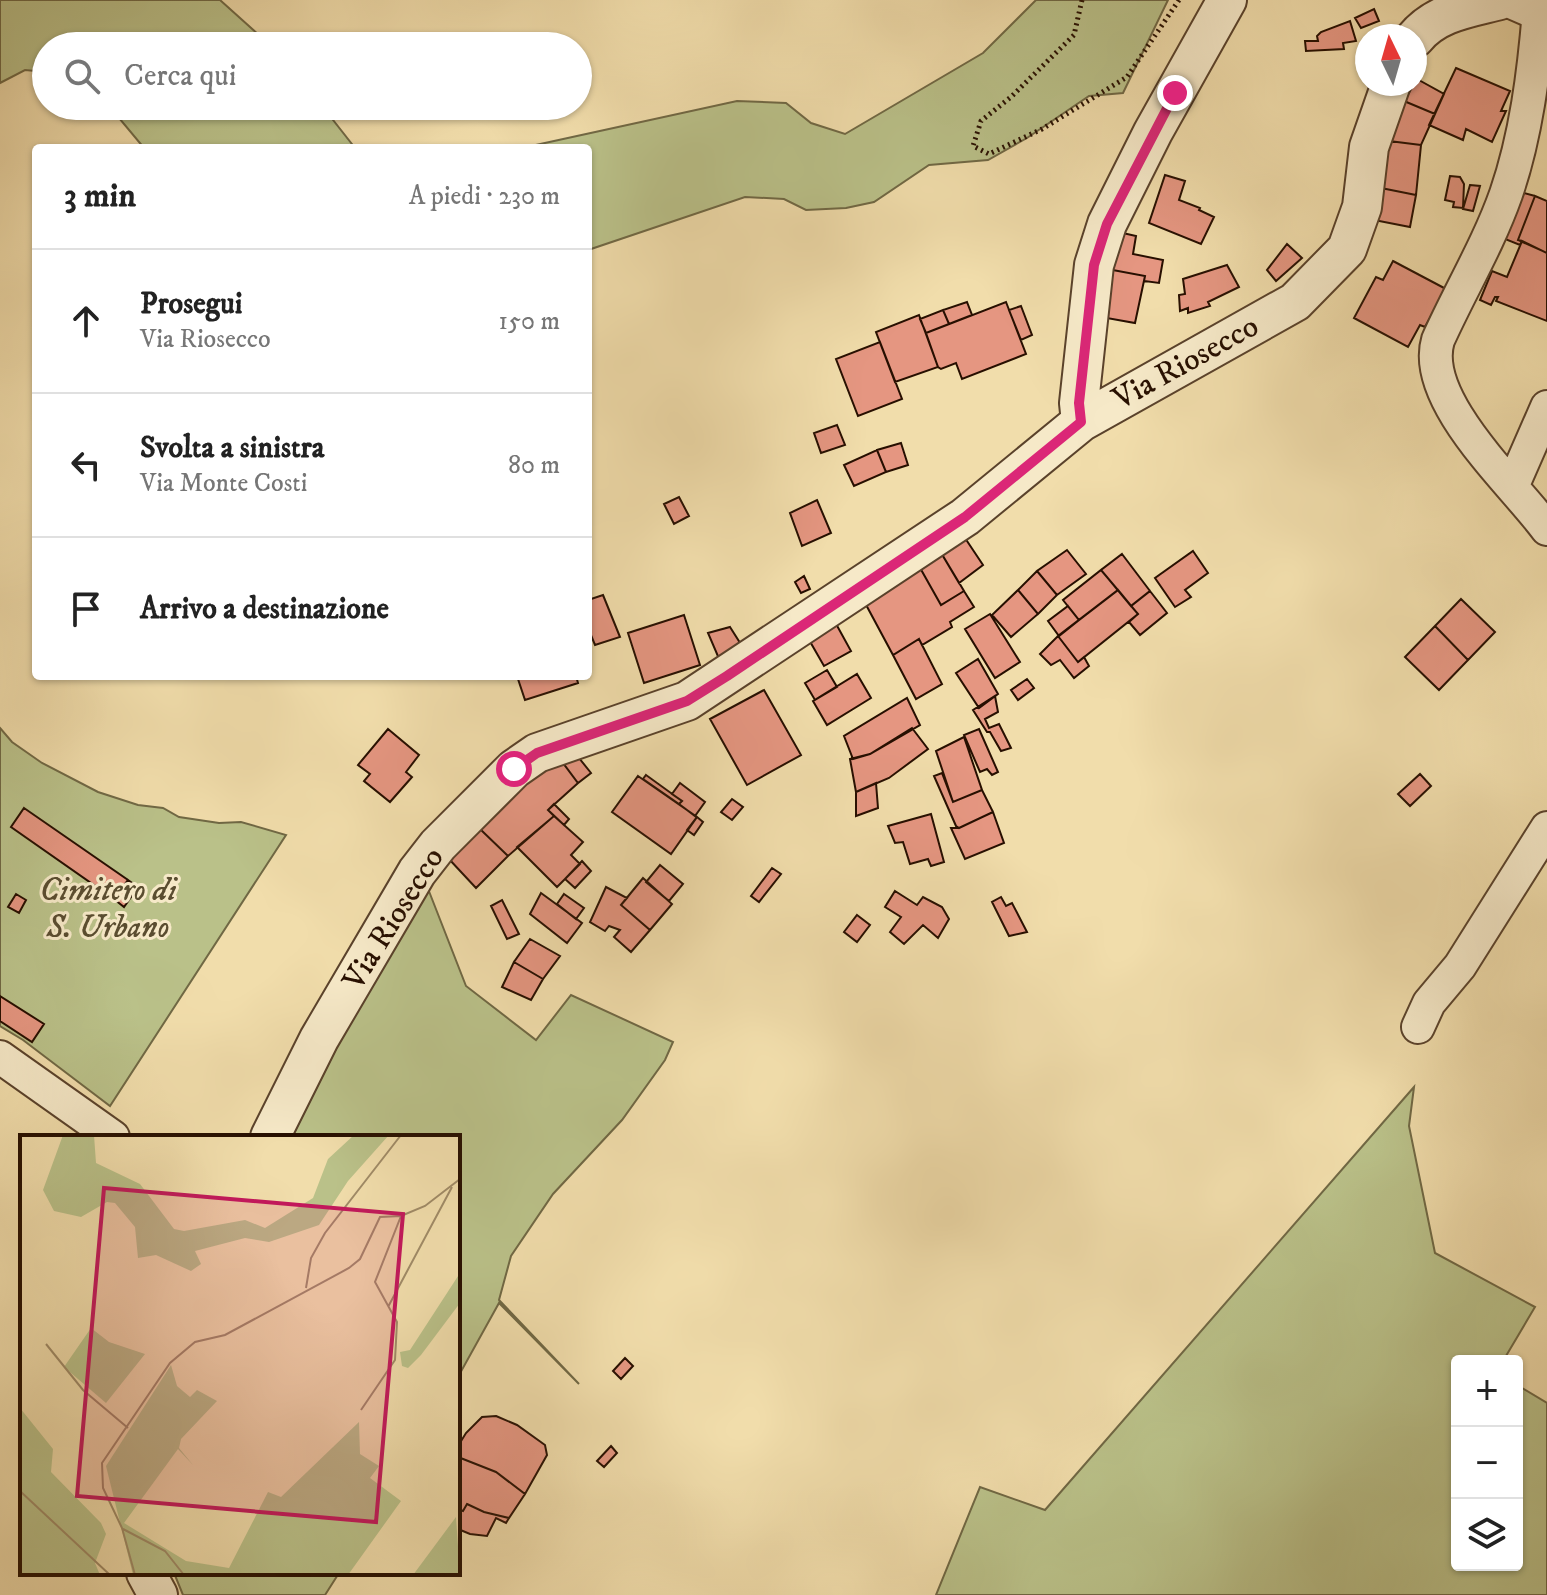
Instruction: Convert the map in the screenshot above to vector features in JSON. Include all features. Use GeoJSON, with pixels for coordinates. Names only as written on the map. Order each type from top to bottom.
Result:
{"type":"FeatureCollection","features":[{"type":"Feature","properties":{"kind":"street"},"geometry":{"type":"LineString","coordinates":[[1081,422],[1079,403],[1094,265],[1107,224],[1153,132],[1227,0]]}},
{"type":"Feature","properties":{"kind":"street"},"geometry":{"type":"LineString","coordinates":[[1427,25],[1444,15],[1500,0]]}},
{"type":"Feature","properties":{"kind":"street"},"geometry":{"type":"LineString","coordinates":[[1533,6],[1536,49],[1514,168],[1494,224],[1438,340],[1436,357],[1439,381],[1449,402],[1486,458],[1547,529]]}},
{"type":"Feature","properties":{"kind":"street","name":"Via Riosecco"},"geometry":{"type":"LineString","coordinates":[[271,1135],[319,1039],[417,872],[438,845],[514,769],[537,753],[687,701],[965,517],[1081,422],[1295,302],[1323,277],[1347,249],[1362,207],[1369,147],[1387,96]]}},
{"type":"Feature","properties":{"kind":"street"},"geometry":{"type":"LineString","coordinates":[[1512,487],[1547,407]]}},
{"type":"Feature","properties":{"kind":"street"},"geometry":{"type":"LineString","coordinates":[[1418,1027],[1429,1003],[1460,966],[1547,828]]}},
{"type":"Feature","properties":{"kind":"street"},"geometry":{"type":"LineString","coordinates":[[0,1057],[110,1135]]}},
{"type":"Feature","properties":{"kind":"street"},"geometry":{"type":"LineString","coordinates":[[147,1575],[158,1595]]}},
{"type":"Feature","properties":{"kind":"path"},"geometry":{"type":"LineString","coordinates":[[1082,0],[1074,35],[1011,97],[981,121],[973,146],[989,154],[1001,149],[1042,129],[1127,77],[1179,0]]}},
{"type":"Feature","properties":{"kind":"green space"},"geometry":{"type":"Polygon","coordinates":[[[0,0],[220,0],[255,32],[32,32],[32,71],[25,70],[0,83],[0,0]]]}},
{"type":"Feature","properties":{"kind":"green space"},"geometry":{"type":"Polygon","coordinates":[[[1036,0],[1168,0],[1123,93],[1089,96],[988,160],[929,165],[874,202],[846,208],[806,210],[784,199],[745,197],[592,249],[592,144],[540,144],[737,101],[786,103],[811,123],[845,134],[983,53],[1036,0]]]}},
{"type":"Feature","properties":{"kind":"green space"},"geometry":{"type":"Polygon","coordinates":[[[121,120],[333,120],[352,144],[141,144],[121,120]]]}},
{"type":"Feature","properties":{"kind":"green space","name":"Cimitero di S. Urbano"},"geometry":{"type":"Polygon","coordinates":[[[0,728],[12,742],[42,763],[98,792],[138,805],[163,808],[179,817],[219,823],[241,822],[286,835],[110,1106],[0,1026],[0,728]]]}},
{"type":"Feature","properties":{"kind":"green space"},"geometry":{"type":"Polygon","coordinates":[[[425,881],[466,986],[536,1040],[571,995],[673,1042],[665,1060],[622,1120],[553,1194],[511,1256],[499,1300],[579,1384],[499,1303],[460,1373],[460,1135],[293,1135],[425,881]]]}},
{"type":"Feature","properties":{"kind":"green space"},"geometry":{"type":"Polygon","coordinates":[[[1414,1087],[1409,1126],[1435,1253],[1535,1307],[1507,1355],[1451,1355],[1451,1571],[1523,1571],[1523,1389],[1547,1403],[1547,1595],[936,1595],[980,1487],[1045,1510],[1414,1087]]]}},
{"type":"Feature","properties":{"kind":"green space"},"geometry":{"type":"Polygon","coordinates":[[[175,1575],[338,1575],[325,1595],[183,1595],[175,1575]]]}},
{"type":"Feature","properties":{"kind":"building"},"geometry":{"type":"Polygon","coordinates":[[[1374,9],[1379,21],[1359,24],[1355,18],[1374,9]]]}},
{"type":"Feature","properties":{"kind":"building"},"geometry":{"type":"Polygon","coordinates":[[[1350,21],[1355,41],[1343,43],[1344,49],[1306,51],[1305,41],[1318,41],[1317,36],[1350,21]]]}},
{"type":"Feature","properties":{"kind":"building"},"geometry":{"type":"Polygon","coordinates":[[[1456,68],[1510,91],[1501,111],[1506,111],[1492,142],[1466,129],[1463,140],[1429,125],[1456,68]]]}},
{"type":"Feature","properties":{"kind":"building"},"geometry":{"type":"Polygon","coordinates":[[[1427,85],[1444,94],[1435,114],[1404,101],[1407,96],[1427,96],[1427,85]]]}},
{"type":"Feature","properties":{"kind":"building"},"geometry":{"type":"Polygon","coordinates":[[[1404,101],[1435,114],[1421,145],[1389,141],[1404,101]]]}},
{"type":"Feature","properties":{"kind":"building"},"geometry":{"type":"Polygon","coordinates":[[[1389,141],[1421,145],[1416,195],[1381,188],[1389,141]]]}},
{"type":"Feature","properties":{"kind":"building"},"geometry":{"type":"Polygon","coordinates":[[[1165,175],[1185,181],[1179,200],[1214,217],[1201,244],[1149,223],[1165,175]]]}},
{"type":"Feature","properties":{"kind":"building"},"geometry":{"type":"Polygon","coordinates":[[[1450,176],[1460,177],[1464,184],[1463,208],[1453,207],[1454,202],[1445,200],[1450,176]]]}},
{"type":"Feature","properties":{"kind":"building"},"geometry":{"type":"Polygon","coordinates":[[[1470,185],[1480,186],[1473,211],[1463,209],[1470,185]]]}},
{"type":"Feature","properties":{"kind":"building"},"geometry":{"type":"Polygon","coordinates":[[[1381,188],[1416,195],[1410,227],[1374,220],[1381,188]]]}},
{"type":"Feature","properties":{"kind":"building"},"geometry":{"type":"Polygon","coordinates":[[[1520,192],[1535,196],[1518,240],[1522,241],[1520,245],[1505,239],[1520,192]]]}},
{"type":"Feature","properties":{"kind":"building"},"geometry":{"type":"Polygon","coordinates":[[[1535,196],[1547,201],[1547,253],[1518,240],[1535,196]]]}},
{"type":"Feature","properties":{"kind":"building"},"geometry":{"type":"Polygon","coordinates":[[[1114,231],[1136,236],[1133,254],[1163,260],[1159,283],[1144,281],[1145,276],[1102,268],[1114,231]]]}},
{"type":"Feature","properties":{"kind":"building"},"geometry":{"type":"Polygon","coordinates":[[[1522,241],[1547,253],[1547,321],[1496,301],[1498,297],[1491,305],[1480,300],[1492,271],[1507,277],[1522,241]]]}},
{"type":"Feature","properties":{"kind":"building"},"geometry":{"type":"Polygon","coordinates":[[[1287,244],[1302,258],[1276,281],[1267,270],[1287,244]]]}},
{"type":"Feature","properties":{"kind":"building"},"geometry":{"type":"Polygon","coordinates":[[[1393,261],[1446,289],[1425,327],[1420,325],[1408,347],[1354,318],[1376,277],[1383,280],[1393,261]]]}},
{"type":"Feature","properties":{"kind":"building"},"geometry":{"type":"Polygon","coordinates":[[[1227,265],[1239,287],[1208,302],[1210,306],[1188,313],[1188,308],[1180,311],[1179,295],[1185,294],[1183,279],[1227,265]]]}},
{"type":"Feature","properties":{"kind":"building"},"geometry":{"type":"Polygon","coordinates":[[[1102,268],[1145,276],[1135,323],[1101,317],[1102,268]]]}},
{"type":"Feature","properties":{"kind":"building"},"geometry":{"type":"Polygon","coordinates":[[[967,302],[972,315],[949,324],[943,310],[967,302]]]}},
{"type":"Feature","properties":{"kind":"building"},"geometry":{"type":"Polygon","coordinates":[[[1006,302],[1026,354],[962,379],[956,363],[941,369],[938,367],[926,333],[1006,302]]]}},
{"type":"Feature","properties":{"kind":"building"},"geometry":{"type":"Polygon","coordinates":[[[1021,306],[1032,335],[1021,340],[1009,310],[1021,306]]]}},
{"type":"Feature","properties":{"kind":"building"},"geometry":{"type":"Polygon","coordinates":[[[943,310],[949,324],[926,333],[920,319],[943,310]]]}},
{"type":"Feature","properties":{"kind":"building"},"geometry":{"type":"Polygon","coordinates":[[[919,315],[938,367],[895,382],[876,332],[919,315]]]}},
{"type":"Feature","properties":{"kind":"building"},"geometry":{"type":"Polygon","coordinates":[[[880,342],[902,399],[858,416],[836,359],[880,342]]]}},
{"type":"Feature","properties":{"kind":"building"},"geometry":{"type":"Polygon","coordinates":[[[837,425],[845,445],[821,453],[814,433],[837,425]]]}},
{"type":"Feature","properties":{"kind":"building"},"geometry":{"type":"Polygon","coordinates":[[[901,443],[908,465],[886,472],[877,450],[901,443]]]}},
{"type":"Feature","properties":{"kind":"building"},"geometry":{"type":"Polygon","coordinates":[[[877,450],[886,472],[854,486],[844,465],[877,450]]]}},
{"type":"Feature","properties":{"kind":"building"},"geometry":{"type":"Polygon","coordinates":[[[679,497],[689,516],[674,524],[664,504],[679,497]]]}},
{"type":"Feature","properties":{"kind":"building"},"geometry":{"type":"Polygon","coordinates":[[[817,500],[831,533],[802,546],[790,513],[817,500]]]}},
{"type":"Feature","properties":{"kind":"building"},"geometry":{"type":"Polygon","coordinates":[[[963,535],[983,565],[959,583],[940,551],[963,535]]]}},
{"type":"Feature","properties":{"kind":"building"},"geometry":{"type":"Polygon","coordinates":[[[1067,550],[1086,574],[1057,595],[1037,571],[1067,550]]]}},
{"type":"Feature","properties":{"kind":"building"},"geometry":{"type":"Polygon","coordinates":[[[940,551],[964,591],[941,605],[919,566],[940,551]]]}},
{"type":"Feature","properties":{"kind":"building"},"geometry":{"type":"Polygon","coordinates":[[[1193,551],[1208,573],[1185,590],[1191,597],[1175,607],[1155,578],[1193,551]]]}},
{"type":"Feature","properties":{"kind":"building"},"geometry":{"type":"Polygon","coordinates":[[[1122,554],[1150,591],[1131,606],[1101,570],[1122,554]]]}},
{"type":"Feature","properties":{"kind":"building"},"geometry":{"type":"Polygon","coordinates":[[[919,566],[941,605],[964,591],[974,607],[950,622],[952,627],[922,645],[919,639],[893,655],[864,601],[919,566]]]}},
{"type":"Feature","properties":{"kind":"building"},"geometry":{"type":"Polygon","coordinates":[[[1101,570],[1118,590],[1079,620],[1063,600],[1101,570]]]}},
{"type":"Feature","properties":{"kind":"building"},"geometry":{"type":"Polygon","coordinates":[[[1037,571],[1057,595],[1038,614],[1018,590],[1037,571]]]}},
{"type":"Feature","properties":{"kind":"building"},"geometry":{"type":"Polygon","coordinates":[[[804,576],[810,589],[801,593],[795,582],[804,576]]]}},
{"type":"Feature","properties":{"kind":"building"},"geometry":{"type":"Polygon","coordinates":[[[1018,590],[1038,614],[1011,637],[992,615],[1018,590]]]}},
{"type":"Feature","properties":{"kind":"building"},"geometry":{"type":"Polygon","coordinates":[[[1118,590],[1138,614],[1078,662],[1058,636],[1118,590]]]}},
{"type":"Feature","properties":{"kind":"building"},"geometry":{"type":"Polygon","coordinates":[[[1150,591],[1167,613],[1140,635],[1129,622],[1138,614],[1131,606],[1150,591]]]}},
{"type":"Feature","properties":{"kind":"building"},"geometry":{"type":"Polygon","coordinates":[[[603,595],[620,637],[595,645],[592,638],[592,599],[603,595]]]}},
{"type":"Feature","properties":{"kind":"building"},"geometry":{"type":"Polygon","coordinates":[[[1461,599],[1495,632],[1468,660],[1435,626],[1461,599]]]}},
{"type":"Feature","properties":{"kind":"building"},"geometry":{"type":"Polygon","coordinates":[[[1068,606],[1079,620],[1059,636],[1048,621],[1068,606]]]}},
{"type":"Feature","properties":{"kind":"building"},"geometry":{"type":"Polygon","coordinates":[[[990,614],[1020,662],[995,678],[965,629],[990,614]]]}},
{"type":"Feature","properties":{"kind":"building"},"geometry":{"type":"Polygon","coordinates":[[[684,615],[700,665],[644,683],[628,633],[684,615]]]}},
{"type":"Feature","properties":{"kind":"building"},"geometry":{"type":"Polygon","coordinates":[[[835,622],[851,651],[824,666],[808,638],[835,622]]]}},
{"type":"Feature","properties":{"kind":"building"},"geometry":{"type":"Polygon","coordinates":[[[1435,626],[1468,660],[1439,690],[1405,657],[1435,626]]]}},
{"type":"Feature","properties":{"kind":"building"},"geometry":{"type":"Polygon","coordinates":[[[730,627],[742,646],[720,661],[708,633],[730,627]]]}},
{"type":"Feature","properties":{"kind":"building"},"geometry":{"type":"Polygon","coordinates":[[[1058,636],[1078,662],[1084,657],[1089,666],[1074,678],[1060,660],[1051,665],[1040,654],[1058,636]]]}},
{"type":"Feature","properties":{"kind":"building"},"geometry":{"type":"Polygon","coordinates":[[[919,639],[942,684],[916,699],[893,655],[919,639]]]}},
{"type":"Feature","properties":{"kind":"building"},"geometry":{"type":"Polygon","coordinates":[[[978,659],[998,694],[979,708],[956,673],[978,659]]]}},
{"type":"Feature","properties":{"kind":"building"},"geometry":{"type":"Polygon","coordinates":[[[827,670],[837,687],[815,700],[805,683],[827,670]]]}},
{"type":"Feature","properties":{"kind":"building"},"geometry":{"type":"Polygon","coordinates":[[[857,674],[871,698],[827,725],[813,701],[857,674]]]}},
{"type":"Feature","properties":{"kind":"building"},"geometry":{"type":"Polygon","coordinates":[[[1027,679],[1034,688],[1018,700],[1011,690],[1027,679]]]}},
{"type":"Feature","properties":{"kind":"building"},"geometry":{"type":"Polygon","coordinates":[[[518,680],[577,680],[578,683],[525,700],[518,680]]]}},
{"type":"Feature","properties":{"kind":"building"},"geometry":{"type":"Polygon","coordinates":[[[764,690],[801,755],[747,785],[710,719],[764,690]]]}},
{"type":"Feature","properties":{"kind":"building"},"geometry":{"type":"Polygon","coordinates":[[[995,696],[998,712],[985,719],[989,728],[999,724],[1011,748],[1001,751],[973,710],[995,696]]]}},
{"type":"Feature","properties":{"kind":"building"},"geometry":{"type":"Polygon","coordinates":[[[907,698],[920,725],[870,754],[853,759],[844,736],[907,698]]]}},
{"type":"Feature","properties":{"kind":"building"},"geometry":{"type":"Polygon","coordinates":[[[912,728],[928,749],[889,778],[856,792],[850,759],[870,754],[912,728]]]}},
{"type":"Feature","properties":{"kind":"building"},"geometry":{"type":"Polygon","coordinates":[[[388,729],[419,755],[406,772],[412,777],[390,802],[364,781],[370,774],[358,765],[388,729]]]}},
{"type":"Feature","properties":{"kind":"building"},"geometry":{"type":"Polygon","coordinates":[[[979,729],[998,772],[992,775],[987,769],[980,772],[964,735],[979,729]]]}},
{"type":"Feature","properties":{"kind":"building"},"geometry":{"type":"Polygon","coordinates":[[[964,737],[982,790],[953,802],[936,751],[964,737]]]}},
{"type":"Feature","properties":{"kind":"building"},"geometry":{"type":"Polygon","coordinates":[[[575,753],[591,773],[578,783],[560,759],[575,753]]]}},
{"type":"Feature","properties":{"kind":"building"},"geometry":{"type":"Polygon","coordinates":[[[560,759],[578,783],[548,810],[554,816],[508,856],[479,828],[539,770],[560,759]]]}},
{"type":"Feature","properties":{"kind":"building"},"geometry":{"type":"Polygon","coordinates":[[[942,773],[953,802],[982,790],[993,812],[959,828],[956,826],[934,776],[942,773]]]}},
{"type":"Feature","properties":{"kind":"building"},"geometry":{"type":"Polygon","coordinates":[[[1420,774],[1431,786],[1410,806],[1398,794],[1420,774]]]}},
{"type":"Feature","properties":{"kind":"building"},"geometry":{"type":"Polygon","coordinates":[[[646,775],[682,801],[679,804],[643,779],[646,775]]]}},
{"type":"Feature","properties":{"kind":"building"},"geometry":{"type":"Polygon","coordinates":[[[638,776],[697,817],[671,854],[612,812],[638,776]]]}},
{"type":"Feature","properties":{"kind":"building"},"geometry":{"type":"Polygon","coordinates":[[[680,783],[705,802],[695,816],[672,794],[680,783]]]}},
{"type":"Feature","properties":{"kind":"building"},"geometry":{"type":"Polygon","coordinates":[[[876,783],[878,808],[856,816],[856,792],[876,783]]]}},
{"type":"Feature","properties":{"kind":"building"},"geometry":{"type":"Polygon","coordinates":[[[732,799],[743,807],[732,820],[721,812],[732,799]]]}},
{"type":"Feature","properties":{"kind":"building"},"geometry":{"type":"Polygon","coordinates":[[[554,804],[569,819],[564,825],[548,810],[554,804]]]}},
{"type":"Feature","properties":{"kind":"building"},"geometry":{"type":"Polygon","coordinates":[[[24,808],[128,880],[114,899],[11,827],[24,808]]]}},
{"type":"Feature","properties":{"kind":"building"},"geometry":{"type":"Polygon","coordinates":[[[993,812],[1004,843],[965,859],[951,828],[959,828],[993,812]]]}},
{"type":"Feature","properties":{"kind":"building"},"geometry":{"type":"Polygon","coordinates":[[[931,814],[944,862],[931,866],[928,859],[910,864],[903,842],[895,843],[888,826],[931,814]]]}},
{"type":"Feature","properties":{"kind":"building"},"geometry":{"type":"Polygon","coordinates":[[[554,816],[583,842],[571,855],[580,864],[557,887],[517,847],[554,816]]]}},
{"type":"Feature","properties":{"kind":"building"},"geometry":{"type":"Polygon","coordinates":[[[697,817],[703,822],[694,835],[687,830],[697,817]]]}},
{"type":"Feature","properties":{"kind":"building"},"geometry":{"type":"Polygon","coordinates":[[[479,828],[508,856],[476,888],[448,858],[479,828]]]}},
{"type":"Feature","properties":{"kind":"building"},"geometry":{"type":"Polygon","coordinates":[[[582,861],[591,871],[575,888],[565,879],[582,861]]]}},
{"type":"Feature","properties":{"kind":"building"},"geometry":{"type":"Polygon","coordinates":[[[660,865],[683,884],[669,901],[646,882],[660,865]]]}},
{"type":"Feature","properties":{"kind":"building"},"geometry":{"type":"Polygon","coordinates":[[[772,868],[781,874],[759,902],[751,896],[772,868]]]}},
{"type":"Feature","properties":{"kind":"building"},"geometry":{"type":"Polygon","coordinates":[[[643,878],[672,904],[650,930],[621,905],[643,878]]]}},
{"type":"Feature","properties":{"kind":"building"},"geometry":{"type":"Polygon","coordinates":[[[128,880],[138,887],[124,907],[114,899],[128,880]]]}},
{"type":"Feature","properties":{"kind":"building"},"geometry":{"type":"Polygon","coordinates":[[[606,887],[627,898],[621,905],[650,930],[631,952],[614,937],[620,930],[609,926],[605,931],[590,922],[606,887]]]}},
{"type":"Feature","properties":{"kind":"building"},"geometry":{"type":"Polygon","coordinates":[[[895,891],[917,905],[923,897],[942,907],[949,919],[938,938],[923,925],[904,944],[890,932],[901,917],[885,907],[895,891]]]}},
{"type":"Feature","properties":{"kind":"building"},"geometry":{"type":"Polygon","coordinates":[[[541,893],[582,923],[567,943],[530,914],[541,893]]]}},
{"type":"Feature","properties":{"kind":"building"},"geometry":{"type":"Polygon","coordinates":[[[16,894],[26,900],[19,913],[8,907],[16,894]]]}},
{"type":"Feature","properties":{"kind":"building"},"geometry":{"type":"Polygon","coordinates":[[[564,894],[584,908],[576,919],[557,904],[564,894]]]}},
{"type":"Feature","properties":{"kind":"building"},"geometry":{"type":"Polygon","coordinates":[[[1001,897],[1006,906],[1012,903],[1027,932],[1009,936],[992,902],[1001,897]]]}},
{"type":"Feature","properties":{"kind":"building"},"geometry":{"type":"Polygon","coordinates":[[[502,900],[519,934],[507,939],[491,906],[502,900]]]}},
{"type":"Feature","properties":{"kind":"building"},"geometry":{"type":"Polygon","coordinates":[[[857,915],[870,925],[857,942],[844,932],[857,915]]]}},
{"type":"Feature","properties":{"kind":"building"},"geometry":{"type":"Polygon","coordinates":[[[530,939],[560,956],[543,979],[514,962],[530,939]]]}},
{"type":"Feature","properties":{"kind":"building"},"geometry":{"type":"Polygon","coordinates":[[[514,962],[543,979],[531,1000],[502,987],[514,962]]]}},
{"type":"Feature","properties":{"kind":"building"},"geometry":{"type":"Polygon","coordinates":[[[0,996],[44,1024],[32,1042],[0,1021],[0,996]]]}},
{"type":"Feature","properties":{"kind":"building"},"geometry":{"type":"Polygon","coordinates":[[[625,1358],[633,1366],[621,1379],[613,1371],[625,1358]]]}},
{"type":"Feature","properties":{"kind":"building"},"geometry":{"type":"Polygon","coordinates":[[[496,1416],[517,1425],[545,1445],[547,1455],[525,1494],[496,1472],[460,1458],[460,1443],[482,1417],[496,1416]]]}},
{"type":"Feature","properties":{"kind":"building"},"geometry":{"type":"Polygon","coordinates":[[[611,1446],[617,1453],[604,1467],[597,1461],[611,1446]]]}},
{"type":"Feature","properties":{"kind":"building"},"geometry":{"type":"Polygon","coordinates":[[[460,1458],[496,1472],[525,1494],[509,1518],[467,1504],[463,1511],[460,1510],[460,1458]]]}},
{"type":"Feature","properties":{"kind":"building"},"geometry":{"type":"Polygon","coordinates":[[[467,1504],[509,1518],[506,1523],[496,1518],[487,1536],[470,1534],[460,1530],[460,1510],[463,1511],[467,1504]]]}},
{"type":"Feature","properties":{"kind":"route"},"geometry":{"type":"LineString","coordinates":[[514,769],[537,753],[687,701],[965,517],[1081,422],[1079,403],[1094,265],[1107,224],[1175,93]]}}]}
